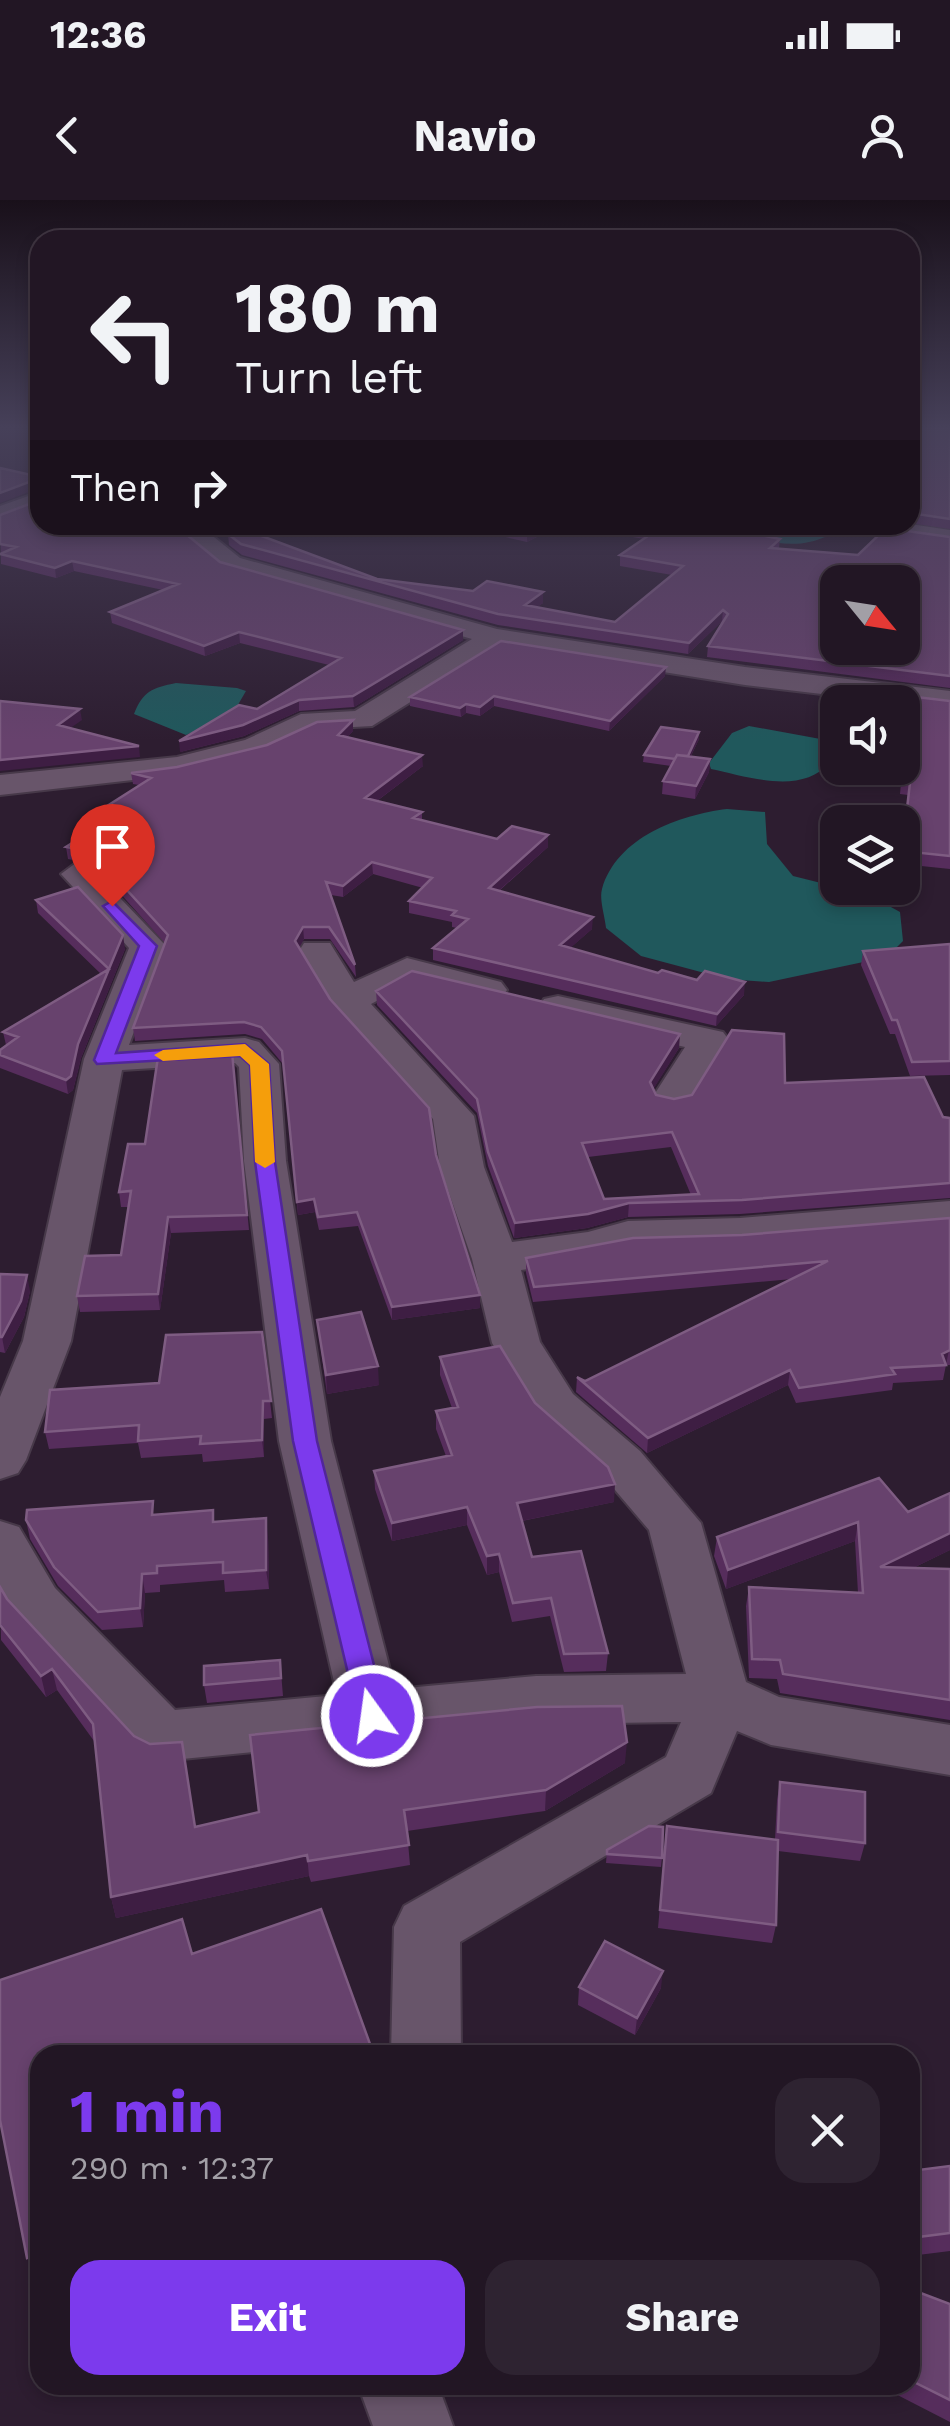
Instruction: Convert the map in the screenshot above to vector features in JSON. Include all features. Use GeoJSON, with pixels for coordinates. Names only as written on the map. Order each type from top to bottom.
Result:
{"type":"FeatureCollection","features":[{"type":"Feature","properties":{"kind":"street"},"geometry":{"type":"LineString","coordinates":[[920,533],[950,538]]}},
{"type":"Feature","properties":{"kind":"street"},"geometry":{"type":"LineString","coordinates":[[199,535],[213,554],[232,563],[495,637],[744,676],[950,700]]}},
{"type":"Feature","properties":{"kind":"street"},"geometry":{"type":"LineString","coordinates":[[0,785],[178,766],[256,746],[312,720],[360,720],[495,637]]}},
{"type":"Feature","properties":{"kind":"street"},"geometry":{"type":"LineString","coordinates":[[0,1460],[47,1341],[104,1060],[148,946],[78,874],[112,852]]}},
{"type":"Feature","properties":{"kind":"street"},"geometry":{"type":"LineString","coordinates":[[317,950],[347,1001],[454,1116],[462,1168],[495,1259],[516,1342],[554,1406],[622,1464],[674,1523],[721,1697],[689,1775],[426,1927],[426,2045]]}},
{"type":"Feature","properties":{"kind":"street"},"geometry":{"type":"LineString","coordinates":[[347,1001],[406,969],[709,1040],[673,1098]]}},
{"type":"Feature","properties":{"kind":"street"},"geometry":{"type":"LineString","coordinates":[[104,1060],[245,1050],[259,1064],[265,1162],[305,1441],[372,1716]]}},
{"type":"Feature","properties":{"kind":"street"},"geometry":{"type":"LineString","coordinates":[[495,1259],[592,1246],[628,1235],[740,1232],[950,1216]]}},
{"type":"Feature","properties":{"kind":"street"},"geometry":{"type":"LineString","coordinates":[[0,1540],[35,1603],[162,1736],[536,1700],[721,1697],[771,1720],[950,1750]]}},
{"type":"Feature","properties":{"kind":"street"},"geometry":{"type":"LineString","coordinates":[[402,2395],[413,2426]]}},
{"type":"Feature","properties":{"kind":"shaded area"},"geometry":{"type":"Polygon","coordinates":[[[740,535],[829,535],[806,543],[740,535]]]}},
{"type":"Feature","properties":{"kind":"shaded area"},"geometry":{"type":"Polygon","coordinates":[[[176,683],[246,691],[232,715],[186,735],[134,714],[149,692],[176,683]]]}},
{"type":"Feature","properties":{"kind":"shaded area"},"geometry":{"type":"Polygon","coordinates":[[[749,726],[820,739],[820,770],[798,780],[781,781],[711,769],[709,763],[732,733],[749,726]]]}},
{"type":"Feature","properties":{"kind":"shaded area"},"geometry":{"type":"Polygon","coordinates":[[[708,812],[765,812],[767,844],[793,876],[820,883],[820,905],[887,905],[900,912],[903,941],[887,957],[769,982],[727,979],[641,956],[606,928],[602,889],[610,871],[635,842],[670,823],[708,812]]]}},
{"type":"Feature","properties":{"kind":"building"},"geometry":{"type":"Polygon","coordinates":[[[0,533],[187,535],[220,562],[463,630],[353,696],[299,700],[243,725],[179,741],[239,705],[257,709],[341,658],[239,632],[204,646],[110,612],[178,584],[72,561],[55,568],[0,554],[16,547],[0,544],[0,533]]]}},
{"type":"Feature","properties":{"kind":"building"},"geometry":{"type":"Polygon","coordinates":[[[921,533],[950,537],[950,676],[861,665],[920,665],[920,565],[820,565],[820,660],[708,646],[728,614],[723,610],[689,643],[498,614],[241,544],[229,535],[259,535],[377,579],[473,591],[487,581],[543,592],[525,605],[615,622],[683,566],[620,555],[649,535],[761,535],[780,539],[770,548],[858,555],[879,535],[921,533]]]}},
{"type":"Feature","properties":{"kind":"building"},"geometry":{"type":"Polygon","coordinates":[[[501,641],[666,667],[610,721],[494,696],[480,707],[466,704],[460,708],[410,697],[501,641]]]}},
{"type":"Feature","properties":{"kind":"building"},"geometry":{"type":"Polygon","coordinates":[[[920,697],[950,701],[950,856],[920,853],[920,805],[907,805],[910,785],[920,785],[920,697]]]}},
{"type":"Feature","properties":{"kind":"building"},"geometry":{"type":"Polygon","coordinates":[[[0,701],[80,709],[58,725],[139,746],[0,760],[0,701]]]}},
{"type":"Feature","properties":{"kind":"building"},"geometry":{"type":"Polygon","coordinates":[[[353,720],[338,735],[422,755],[365,798],[422,812],[413,818],[497,839],[512,826],[548,835],[489,888],[593,917],[560,945],[658,973],[662,970],[697,980],[705,971],[745,982],[717,1014],[433,948],[468,919],[452,915],[456,911],[409,901],[432,878],[372,862],[343,886],[326,882],[355,965],[329,927],[303,927],[295,941],[330,999],[429,1108],[436,1155],[480,1295],[392,1307],[357,1212],[318,1217],[314,1199],[297,1202],[282,1051],[261,1027],[244,1022],[133,1028],[168,935],[116,878],[145,869],[110,859],[131,841],[123,830],[97,830],[71,848],[66,847],[99,826],[82,822],[151,778],[131,773],[177,767],[267,745],[317,722],[353,720]]]}},
{"type":"Feature","properties":{"kind":"building"},"geometry":{"type":"Polygon","coordinates":[[[661,727],[699,732],[688,756],[677,755],[675,759],[644,755],[661,727]]]}},
{"type":"Feature","properties":{"kind":"building"},"geometry":{"type":"Polygon","coordinates":[[[677,755],[710,759],[696,786],[663,781],[677,755]]]}},
{"type":"Feature","properties":{"kind":"building"},"geometry":{"type":"Polygon","coordinates":[[[78,887],[123,935],[109,969],[36,900],[78,887]]]}},
{"type":"Feature","properties":{"kind":"building"},"geometry":{"type":"Polygon","coordinates":[[[950,944],[950,1061],[912,1062],[897,1020],[892,1020],[863,951],[950,944]]]}},
{"type":"Feature","properties":{"kind":"building"},"geometry":{"type":"Polygon","coordinates":[[[109,969],[78,1044],[71,1076],[66,1080],[0,1055],[0,1050],[18,1037],[3,1032],[109,969]]]}},
{"type":"Feature","properties":{"kind":"building"},"geometry":{"type":"Polygon","coordinates":[[[412,971],[680,1034],[650,1082],[656,1095],[674,1099],[692,1095],[732,1030],[784,1034],[785,1083],[924,1077],[943,1117],[950,1118],[950,1183],[742,1200],[629,1203],[588,1214],[515,1223],[488,1152],[477,1099],[376,991],[412,971]],[[672,1132],[582,1143],[604,1199],[699,1194],[672,1132]]]}},
{"type":"Feature","properties":{"kind":"building"},"geometry":{"type":"Polygon","coordinates":[[[232,1052],[247,1215],[168,1217],[158,1294],[77,1296],[85,1256],[121,1255],[131,1191],[119,1192],[128,1144],[145,1144],[158,1057],[232,1052]]]}},
{"type":"Feature","properties":{"kind":"building"},"geometry":{"type":"Polygon","coordinates":[[[950,1218],[950,1350],[942,1354],[946,1365],[891,1368],[895,1374],[799,1388],[790,1370],[648,1438],[577,1377],[585,1381],[828,1261],[534,1287],[526,1258],[633,1238],[742,1235],[950,1218]]]}},
{"type":"Feature","properties":{"kind":"building"},"geometry":{"type":"Polygon","coordinates":[[[0,1274],[27,1275],[21,1301],[2,1337],[0,1337],[0,1274]]]}},
{"type":"Feature","properties":{"kind":"building"},"geometry":{"type":"Polygon","coordinates":[[[361,1312],[378,1366],[326,1375],[317,1320],[361,1312]]]}},
{"type":"Feature","properties":{"kind":"building"},"geometry":{"type":"Polygon","coordinates":[[[262,1332],[271,1401],[263,1401],[262,1440],[200,1444],[201,1436],[138,1441],[139,1425],[45,1432],[50,1390],[159,1383],[166,1335],[262,1332]]]}},
{"type":"Feature","properties":{"kind":"building"},"geometry":{"type":"Polygon","coordinates":[[[500,1346],[535,1403],[608,1467],[615,1484],[517,1503],[532,1557],[581,1551],[608,1653],[564,1654],[551,1598],[513,1603],[499,1554],[487,1556],[467,1507],[392,1523],[374,1471],[452,1455],[436,1411],[458,1407],[440,1357],[500,1346]]]}},
{"type":"Feature","properties":{"kind":"building"},"geometry":{"type":"Polygon","coordinates":[[[879,1478],[908,1512],[950,1493],[950,1533],[880,1567],[950,1569],[950,1700],[783,1674],[780,1660],[752,1659],[749,1587],[863,1593],[858,1522],[728,1570],[717,1537],[879,1478]]]}},
{"type":"Feature","properties":{"kind":"building"},"geometry":{"type":"Polygon","coordinates":[[[153,1501],[152,1515],[213,1510],[213,1522],[266,1518],[266,1570],[223,1573],[223,1562],[157,1566],[157,1573],[142,1574],[140,1608],[98,1612],[54,1567],[26,1520],[27,1510],[153,1501]]]}},
{"type":"Feature","properties":{"kind":"building"},"geometry":{"type":"Polygon","coordinates":[[[0,1587],[134,1736],[150,1744],[182,1742],[195,1827],[259,1812],[250,1735],[537,1707],[622,1706],[627,1742],[546,1790],[404,1810],[409,1845],[308,1861],[307,1855],[111,1897],[93,1724],[52,1669],[41,1676],[0,1625],[0,1587]]]}},
{"type":"Feature","properties":{"kind":"building"},"geometry":{"type":"Polygon","coordinates":[[[280,1660],[281,1678],[204,1685],[204,1666],[280,1660]]]}},
{"type":"Feature","properties":{"kind":"building"},"geometry":{"type":"Polygon","coordinates":[[[780,1782],[865,1792],[865,1843],[778,1832],[780,1782]]]}},
{"type":"Feature","properties":{"kind":"building"},"geometry":{"type":"Polygon","coordinates":[[[649,1826],[663,1827],[662,1858],[607,1854],[607,1850],[649,1826]]]}},
{"type":"Feature","properties":{"kind":"building"},"geometry":{"type":"Polygon","coordinates":[[[667,1826],[778,1840],[776,1925],[660,1910],[667,1826]]]}},
{"type":"Feature","properties":{"kind":"building"},"geometry":{"type":"Polygon","coordinates":[[[321,1909],[370,2045],[30,2045],[27,2258],[0,2120],[0,1980],[182,1919],[192,1954],[321,1909]]]}},
{"type":"Feature","properties":{"kind":"building"},"geometry":{"type":"Polygon","coordinates":[[[605,1941],[663,1971],[637,2018],[579,1987],[605,1941]]]}},
{"type":"Feature","properties":{"kind":"building"},"geometry":{"type":"Polygon","coordinates":[[[950,2166],[950,2233],[920,2237],[920,2170],[950,2166]]]}},
{"type":"Feature","properties":{"kind":"building"},"geometry":{"type":"Polygon","coordinates":[[[920,2293],[950,2304],[950,2400],[920,2385],[920,2293]]]}},
{"type":"Feature","properties":{"kind":"slow traffic"},"geometry":{"type":"LineString","coordinates":[[163,1055],[245,1050],[259,1064],[265,1162]]}},
{"type":"Feature","properties":{"kind":"route"},"geometry":{"type":"LineString","coordinates":[[112,906],[148,946],[104,1060],[245,1050],[259,1064],[265,1162],[305,1441],[372,1716]]}}]}
